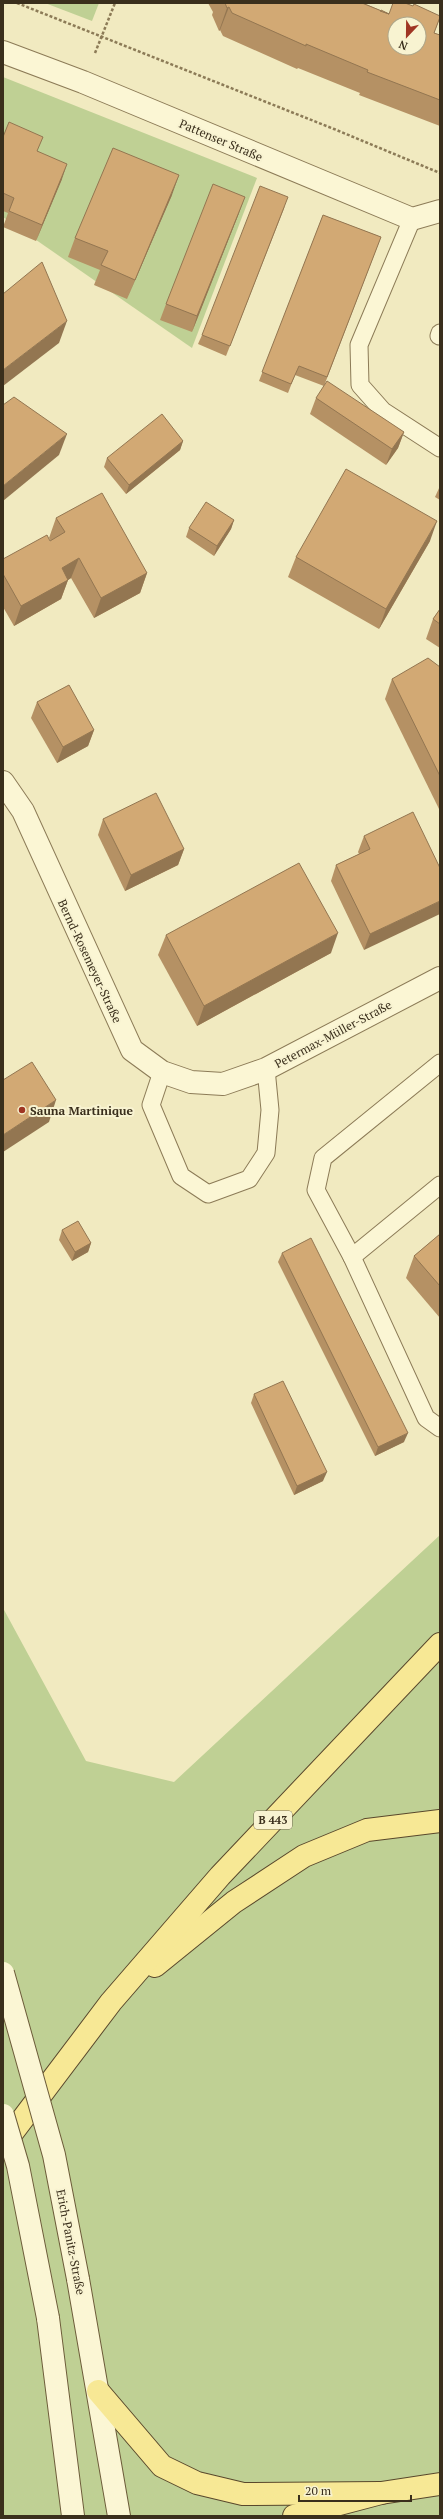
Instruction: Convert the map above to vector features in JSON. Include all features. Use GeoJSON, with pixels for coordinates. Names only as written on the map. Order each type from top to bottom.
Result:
{"type":"FeatureCollection","features":[{"type":"Feature","properties":{"kind":"main road","name":"B 443"},"geometry":{"type":"LineString","coordinates":[[3,2146],[111,2002],[220,1876],[440,1644]]}},
{"type":"Feature","properties":{"kind":"main road"},"geometry":{"type":"LineString","coordinates":[[111,2002],[234,1902],[304,1856],[367,1830],[440,1821]]}},
{"type":"Feature","properties":{"kind":"main road"},"geometry":{"type":"LineString","coordinates":[[3,2134],[26,2115]]}},
{"type":"Feature","properties":{"kind":"main road"},"geometry":{"type":"LineString","coordinates":[[98,2391],[162,2466],[197,2483],[243,2494],[381,2493]]}},
{"type":"Feature","properties":{"kind":"main road"},"geometry":{"type":"LineString","coordinates":[[294,2516],[381,2493],[440,2484]]}},
{"type":"Feature","properties":{"kind":"street","name":"Pattenser Straße"},"geometry":{"type":"LineString","coordinates":[[3,52],[83,82],[412,219]]}},
{"type":"Feature","properties":{"kind":"street"},"geometry":{"type":"LineString","coordinates":[[412,219],[440,211]]}},
{"type":"Feature","properties":{"kind":"street","name":"Bernd-Rosemeyer-Straße"},"geometry":{"type":"LineString","coordinates":[[3,782],[22,811],[132,1050],[162,1072],[191,1082],[223,1084]]}},
{"type":"Feature","properties":{"kind":"street","name":"Petermax-Müller-Straße"},"geometry":{"type":"LineString","coordinates":[[223,1084],[266,1069],[440,978]]}},
{"type":"Feature","properties":{"kind":"street","name":"Erich-Panitz-Straße"},"geometry":{"type":"LineString","coordinates":[[3,1973],[54,2156],[78,2279],[119,2516]]}},
{"type":"Feature","properties":{"kind":"street"},"geometry":{"type":"LineString","coordinates":[[3,2115],[18,2166],[48,2318],[73,2516]]}},
{"type":"Feature","properties":{"kind":"lane"},"geometry":{"type":"LineString","coordinates":[[412,219],[359,345],[360,385],[383,411],[440,448]]}},
{"type":"Feature","properties":{"kind":"lane"},"geometry":{"type":"LineString","coordinates":[[440,1063],[323,1158],[316,1190],[352,1257],[426,1418],[440,1428]]}},
{"type":"Feature","properties":{"kind":"lane"},"geometry":{"type":"LineString","coordinates":[[162,1072],[152,1105],[180,1176],[208,1194],[249,1179],[266,1153],[270,1110],[266,1069]]}},
{"type":"Feature","properties":{"kind":"lane"},"geometry":{"type":"LineString","coordinates":[[352,1257],[440,1185]]}},
{"type":"Feature","properties":{"kind":"path"},"geometry":{"type":"LineString","coordinates":[[17,3],[334,129],[440,173]]}},
{"type":"Feature","properties":{"kind":"path"},"geometry":{"type":"LineString","coordinates":[[83,82],[115,3]]}},
{"type":"Feature","properties":{"kind":"green space"},"geometry":{"type":"Polygon","coordinates":[[[45,3],[99,3],[92,21],[45,3]]]}},
{"type":"Feature","properties":{"kind":"green space"},"geometry":{"type":"Polygon","coordinates":[[[3,77],[257,178],[192,348],[3,217],[3,77]]]}},
{"type":"Feature","properties":{"kind":"green space"},"geometry":{"type":"Polygon","coordinates":[[[440,1535],[440,2516],[3,2516],[3,1608],[86,1761],[174,1782],[440,1535]]]}},
{"type":"Feature","properties":{"kind":"building"},"geometry":{"type":"Polygon","coordinates":[[[225,3],[362,3],[389,14],[393,3],[405,3],[413,6],[414,4],[440,16],[434,33],[440,35],[440,100],[367,72],[368,70],[306,44],[306,46],[232,13],[229,7],[227,8],[225,3]]]}},
{"type":"Feature","properties":{"kind":"building"},"geometry":{"type":"Polygon","coordinates":[[[9,122],[43,137],[37,151],[67,164],[42,225],[9,211],[14,198],[3,193],[3,137],[9,122]]]}},
{"type":"Feature","properties":{"kind":"building"},"geometry":{"type":"Polygon","coordinates":[[[113,148],[179,175],[135,280],[101,265],[108,251],[75,238],[113,148]]]}},
{"type":"Feature","properties":{"kind":"building"},"geometry":{"type":"Polygon","coordinates":[[[213,184],[245,197],[197,316],[166,304],[213,184]]]}},
{"type":"Feature","properties":{"kind":"building"},"geometry":{"type":"Polygon","coordinates":[[[260,186],[288,197],[230,346],[202,335],[260,186]]]}},
{"type":"Feature","properties":{"kind":"building"},"geometry":{"type":"Polygon","coordinates":[[[323,215],[381,237],[327,377],[299,366],[291,384],[262,372],[323,215]]]}},
{"type":"Feature","properties":{"kind":"building"},"geometry":{"type":"Polygon","coordinates":[[[42,262],[67,321],[3,370],[3,294],[42,262]]]}},
{"type":"Feature","properties":{"kind":"building"},"geometry":{"type":"Polygon","coordinates":[[[327,381],[404,432],[392,449],[316,398],[327,381]]]}},
{"type":"Feature","properties":{"kind":"building"},"geometry":{"type":"Polygon","coordinates":[[[14,397],[67,434],[3,486],[3,405],[14,397]]]}},
{"type":"Feature","properties":{"kind":"building"},"geometry":{"type":"Polygon","coordinates":[[[162,414],[183,441],[129,485],[107,458],[162,414]]]}},
{"type":"Feature","properties":{"kind":"building"},"geometry":{"type":"Polygon","coordinates":[[[346,469],[437,521],[386,609],[296,557],[346,469]]]}},
{"type":"Feature","properties":{"kind":"building"},"geometry":{"type":"Polygon","coordinates":[[[102,493],[147,573],[101,598],[79,558],[62,568],[68,580],[21,606],[3,574],[3,559],[47,535],[50,541],[65,532],[56,518],[102,493]]]}},
{"type":"Feature","properties":{"kind":"building"},"geometry":{"type":"Polygon","coordinates":[[[206,502],[234,520],[217,546],[189,528],[206,502]]]}},
{"type":"Feature","properties":{"kind":"building"},"geometry":{"type":"Polygon","coordinates":[[[440,609],[440,624],[433,619],[440,609]]]}},
{"type":"Feature","properties":{"kind":"building"},"geometry":{"type":"Polygon","coordinates":[[[428,658],[440,667],[440,776],[392,679],[428,658]]]}},
{"type":"Feature","properties":{"kind":"building"},"geometry":{"type":"Polygon","coordinates":[[[69,685],[94,730],[63,747],[37,702],[69,685]]]}},
{"type":"Feature","properties":{"kind":"building"},"geometry":{"type":"Polygon","coordinates":[[[156,793],[184,849],[131,875],[103,819],[156,793]]]}},
{"type":"Feature","properties":{"kind":"building"},"geometry":{"type":"Polygon","coordinates":[[[413,812],[440,868],[440,901],[370,934],[336,865],[370,849],[364,836],[413,812]]]}},
{"type":"Feature","properties":{"kind":"building"},"geometry":{"type":"Polygon","coordinates":[[[299,863],[338,933],[204,1006],[166,935],[299,863]]]}},
{"type":"Feature","properties":{"kind":"building"},"geometry":{"type":"Polygon","coordinates":[[[32,1062],[56,1100],[3,1135],[3,1080],[32,1062]]]}},
{"type":"Feature","properties":{"kind":"building"},"geometry":{"type":"Polygon","coordinates":[[[78,1221],[91,1243],[75,1252],[62,1230],[78,1221]]]}},
{"type":"Feature","properties":{"kind":"building"},"geometry":{"type":"Polygon","coordinates":[[[440,1234],[440,1286],[414,1256],[440,1234]]]}},
{"type":"Feature","properties":{"kind":"building"},"geometry":{"type":"Polygon","coordinates":[[[311,1238],[408,1433],[378,1447],[282,1253],[311,1238]]]}},
{"type":"Feature","properties":{"kind":"building"},"geometry":{"type":"Polygon","coordinates":[[[283,1381],[327,1472],[297,1486],[254,1394],[283,1381]]]}},
{"type":"Feature","properties":{"kind":"place","name":"Sauna Martinique"},"geometry":{"type":"Point","coordinates":[22,1110]}}]}
